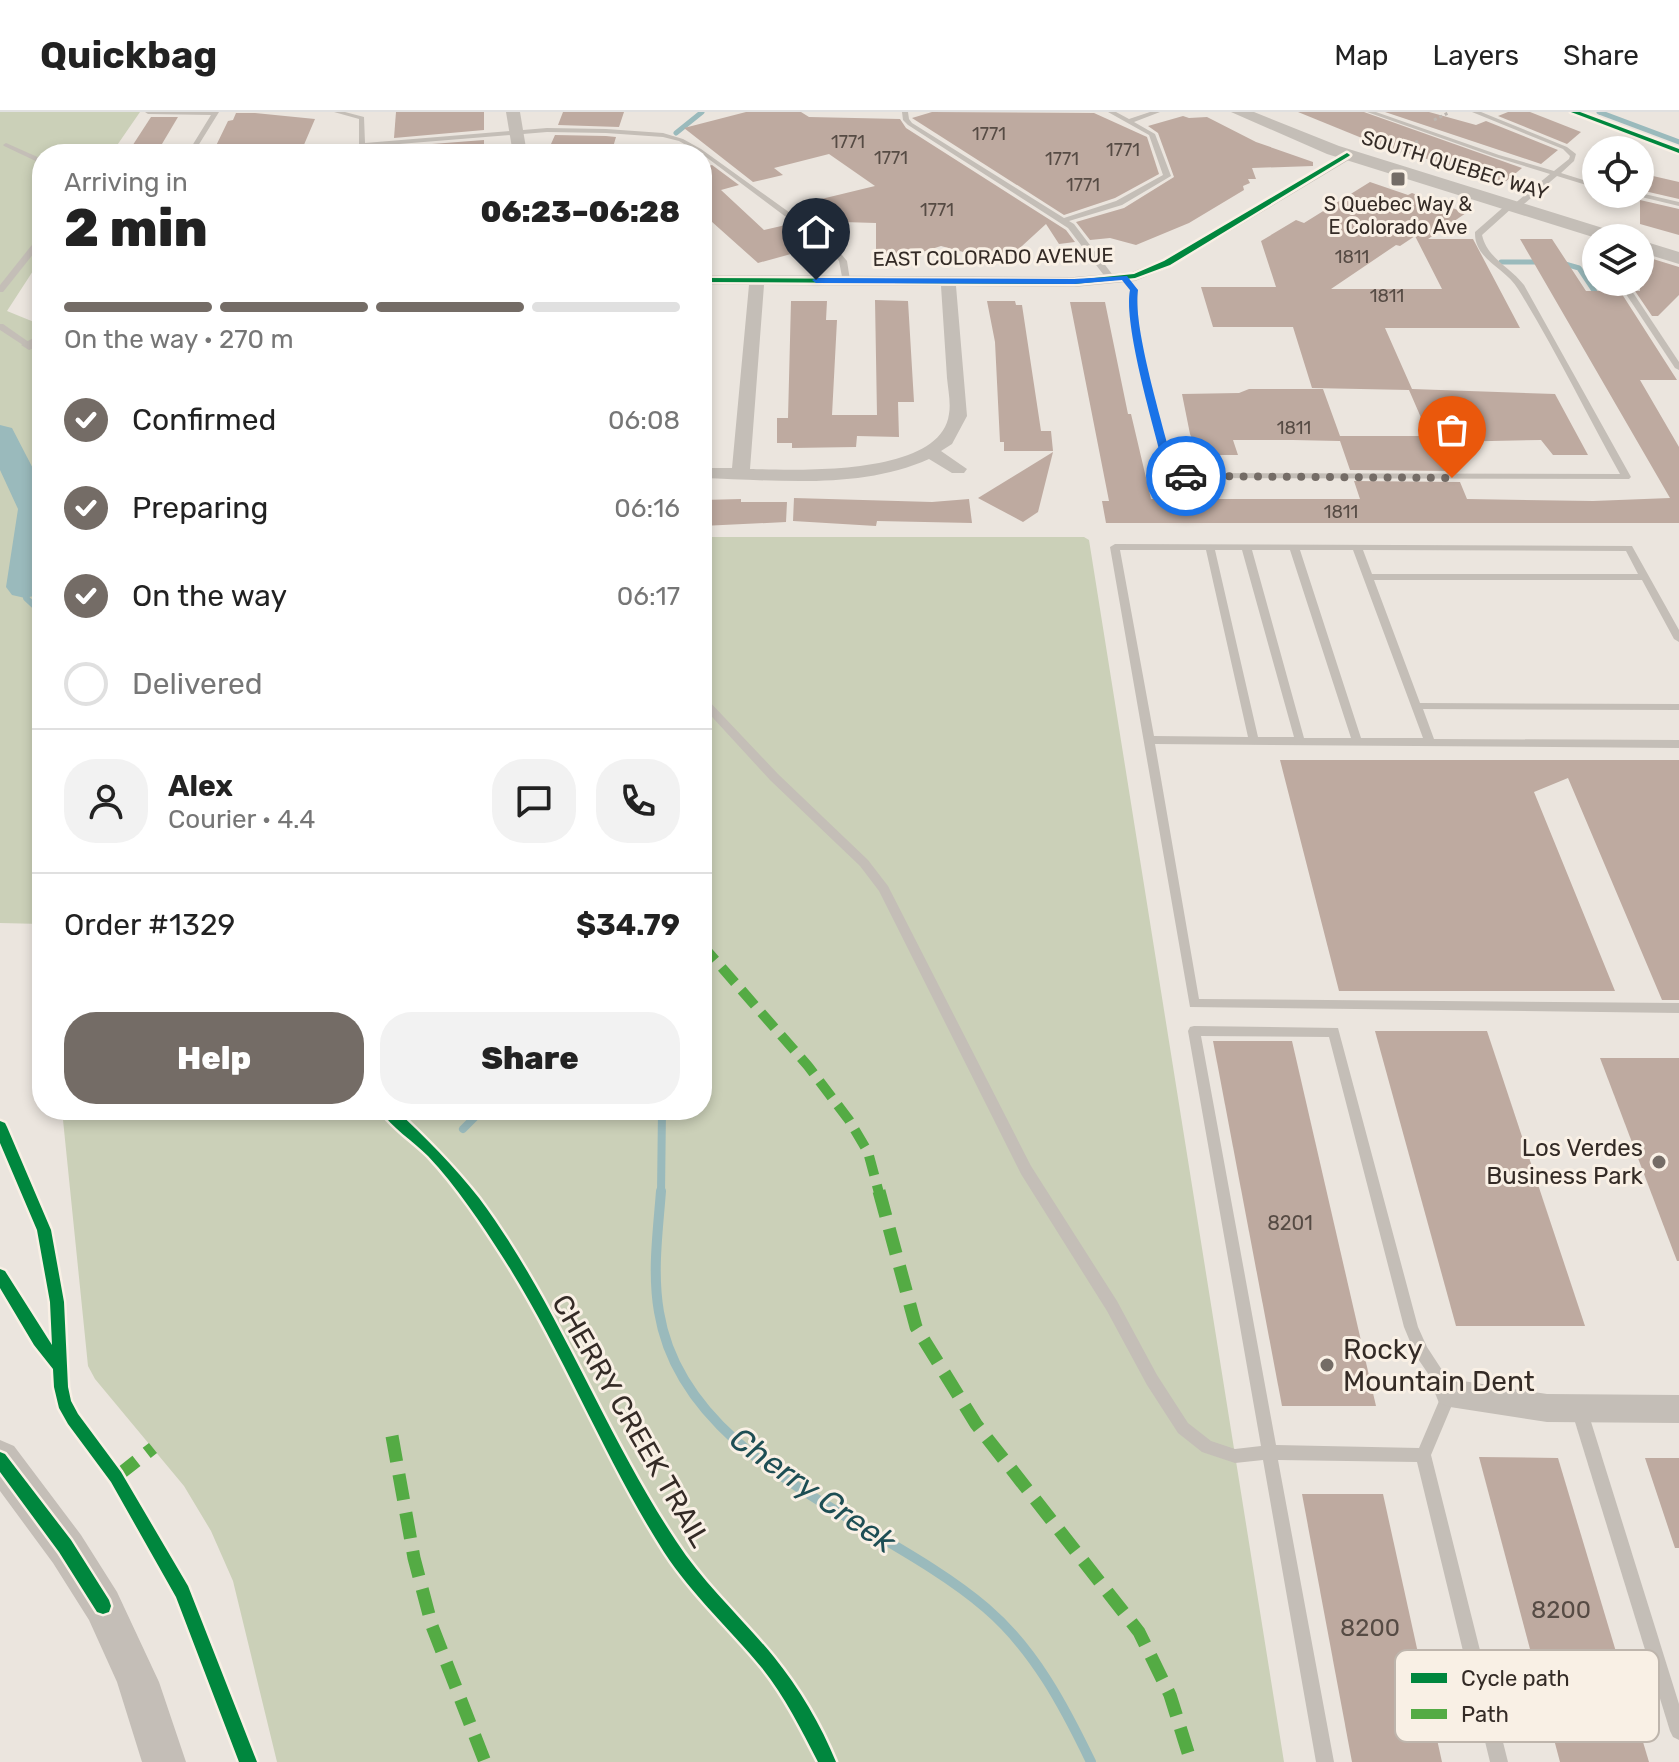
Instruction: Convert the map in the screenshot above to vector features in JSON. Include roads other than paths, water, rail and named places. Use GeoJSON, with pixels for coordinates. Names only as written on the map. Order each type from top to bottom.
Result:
{"type":"FeatureCollection","features":[{"type":"Feature","properties":{"kind":"street"},"geometry":{"type":"LineString","coordinates":[[513,112],[518,144]]}},
{"type":"Feature","properties":{"kind":"street","name":"SOUTH QUEBEC WAY"},"geometry":{"type":"LineString","coordinates":[[1239,112],[1347,155],[1582,228]]}},
{"type":"Feature","properties":{"kind":"street","name":"EAST COLORADO AVENUE"},"geometry":{"type":"LineString","coordinates":[[712,280],[1118,279],[1158,267],[1347,155]]}},
{"type":"Feature","properties":{"kind":"street"},"geometry":{"type":"LineString","coordinates":[[1654,251],[1679,258]]}},
{"type":"Feature","properties":{"kind":"street"},"geometry":{"type":"LineString","coordinates":[[741,473],[757,280]]}},
{"type":"Feature","properties":{"kind":"street"},"geometry":{"type":"LineString","coordinates":[[712,473],[874,471],[903,465],[931,453],[949,437],[958,416],[948,281]]}},
{"type":"Feature","properties":{"kind":"street"},"geometry":{"type":"LineString","coordinates":[[931,453],[958,469]]}},
{"type":"Feature","properties":{"kind":"street"},"geometry":{"type":"LineString","coordinates":[[1450,1393],[1515,1405],[1579,1409],[1679,1409]]}},
{"type":"Feature","properties":{"kind":"street"},"geometry":{"type":"LineString","coordinates":[[0,1459],[71,1555],[103,1606],[135,1677],[164,1762]]}},
{"type":"Feature","properties":{"kind":"lane"},"geometry":{"type":"LineString","coordinates":[[148,112],[215,112]]}},
{"type":"Feature","properties":{"kind":"lane"},"geometry":{"type":"LineString","coordinates":[[196,144],[215,112]]}},
{"type":"Feature","properties":{"kind":"lane"},"geometry":{"type":"LineString","coordinates":[[337,112],[362,118],[362,144]]}},
{"type":"Feature","properties":{"kind":"lane"},"geometry":{"type":"LineString","coordinates":[[905,112],[910,124],[1063,221],[1118,279],[1134,290],[1132,303],[1140,346],[1171,476],[1626,477],[1520,285],[1511,274],[1491,262],[1479,241],[1478,234],[1574,159],[1571,152],[1475,112]]}},
{"type":"Feature","properties":{"kind":"lane"},"geometry":{"type":"LineString","coordinates":[[1063,221],[1119,203],[1167,176],[1153,135],[1111,112]]}},
{"type":"Feature","properties":{"kind":"lane"},"geometry":{"type":"LineString","coordinates":[[1129,121],[1157,112]]}},
{"type":"Feature","properties":{"kind":"lane"},"geometry":{"type":"LineString","coordinates":[[1370,112],[1582,182]]}},
{"type":"Feature","properties":{"kind":"lane","name":"EAST COLORADO AVENUE"},"geometry":{"type":"LineString","coordinates":[[374,144],[516,132],[588,130],[663,135],[687,144]]}},
{"type":"Feature","properties":{"kind":"lane"},"geometry":{"type":"LineString","coordinates":[[6,145],[32,157]]}},
{"type":"Feature","properties":{"kind":"lane","name":"EAST COLORADO AVENUE"},"geometry":{"type":"LineString","coordinates":[[712,159],[836,251],[843,263],[846,280]]}},
{"type":"Feature","properties":{"kind":"lane"},"geometry":{"type":"LineString","coordinates":[[1654,199],[1679,204]]}},
{"type":"Feature","properties":{"kind":"lane"},"geometry":{"type":"LineString","coordinates":[[0,290],[32,251]]}},
{"type":"Feature","properties":{"kind":"lane"},"geometry":{"type":"LineString","coordinates":[[0,268],[11,277]]}},
{"type":"Feature","properties":{"kind":"lane"},"geometry":{"type":"LineString","coordinates":[[1631,296],[1679,368]]}},
{"type":"Feature","properties":{"kind":"lane"},"geometry":{"type":"LineString","coordinates":[[0,326],[32,340]]}},
{"type":"Feature","properties":{"kind":"lane"},"geometry":{"type":"LineString","coordinates":[[1666,349],[1679,349]]}},
{"type":"Feature","properties":{"kind":"lane"},"geometry":{"type":"LineString","coordinates":[[1679,639],[1629,548],[1115,547],[1194,1004],[1679,1008]]}},
{"type":"Feature","properties":{"kind":"lane"},"geometry":{"type":"LineString","coordinates":[[1210,547],[1254,741]]}},
{"type":"Feature","properties":{"kind":"lane"},"geometry":{"type":"LineString","coordinates":[[1246,547],[1300,741]]}},
{"type":"Feature","properties":{"kind":"lane"},"geometry":{"type":"LineString","coordinates":[[1294,547],[1357,741]]}},
{"type":"Feature","properties":{"kind":"lane"},"geometry":{"type":"LineString","coordinates":[[1357,548],[1430,742]]}},
{"type":"Feature","properties":{"kind":"lane"},"geometry":{"type":"LineString","coordinates":[[1368,577],[1645,577]]}},
{"type":"Feature","properties":{"kind":"lane"},"geometry":{"type":"LineString","coordinates":[[1416,706],[1679,707]]}},
{"type":"Feature","properties":{"kind":"lane"},"geometry":{"type":"LineString","coordinates":[[712,711],[774,777],[849,847],[884,889],[1026,1170],[1112,1306],[1183,1428],[1207,1447],[1235,1456],[1270,1452],[1423,1455]]}},
{"type":"Feature","properties":{"kind":"lane"},"geometry":{"type":"LineString","coordinates":[[1149,740],[1679,744]]}},
{"type":"Feature","properties":{"kind":"lane"},"geometry":{"type":"LineString","coordinates":[[1325,1762],[1194,1031],[1334,1032],[1411,1327],[1421,1351],[1450,1393],[1423,1455],[1471,1650]]}},
{"type":"Feature","properties":{"kind":"lane"},"geometry":{"type":"LineString","coordinates":[[1579,1409],[1654,1650]]}},
{"type":"Feature","properties":{"kind":"lane"},"geometry":{"type":"LineString","coordinates":[[1659,1667],[1679,1731]]}},
{"type":"Feature","properties":{"kind":"lane"},"geometry":{"type":"LineString","coordinates":[[1494,1742],[1499,1762]]}},
{"type":"Feature","properties":{"kind":"waterway"},"geometry":{"type":"LineString","coordinates":[[676,133],[702,112]]}},
{"type":"Feature","properties":{"kind":"waterway"},"geometry":{"type":"LineString","coordinates":[[1599,112],[1679,142]]}},
{"type":"Feature","properties":{"kind":"waterway"},"geometry":{"type":"LineString","coordinates":[[1501,262],[1544,262]]}},
{"type":"Feature","properties":{"kind":"waterway"},"geometry":{"type":"LineString","coordinates":[[1558,262],[1579,268],[1599,298]]}},
{"type":"Feature","properties":{"kind":"waterway","name":"Cherry Creek"},"geometry":{"type":"LineString","coordinates":[[0,435],[32,501]]}},
{"type":"Feature","properties":{"kind":"waterway","name":"Cherry Creek"},"geometry":{"type":"LineString","coordinates":[[25,587],[32,537]]}},
{"type":"Feature","properties":{"kind":"waterway","name":"Cherry Creek"},"geometry":{"type":"LineString","coordinates":[[25,587],[26,598],[32,604]]}},
{"type":"Feature","properties":{"kind":"waterway"},"geometry":{"type":"LineString","coordinates":[[463,1129],[472,1120]]}},
{"type":"Feature","properties":{"kind":"waterway","name":"Cherry Creek"},"geometry":{"type":"LineString","coordinates":[[661,1193],[662,1120]]}},
{"type":"Feature","properties":{"kind":"waterway","name":"Cherry Creek"},"geometry":{"type":"LineString","coordinates":[[661,1191],[656,1267],[659,1312],[676,1365],[706,1410],[746,1449],[793,1484],[943,1576],[986,1608],[1019,1641],[1046,1679],[1091,1762]]}},
{"type":"Feature","properties":{"kind":"place","name":"S Quebec Way & E Colorado Ave"},"geometry":{"type":"Point","coordinates":[1398,179]}},
{"type":"Feature","properties":{"kind":"place","name":"Los Verdes Business Park"},"geometry":{"type":"Point","coordinates":[1659,1162]}},
{"type":"Feature","properties":{"kind":"place","name":"Rocky Mountain Dent"},"geometry":{"type":"Point","coordinates":[1327,1365]}}]}
